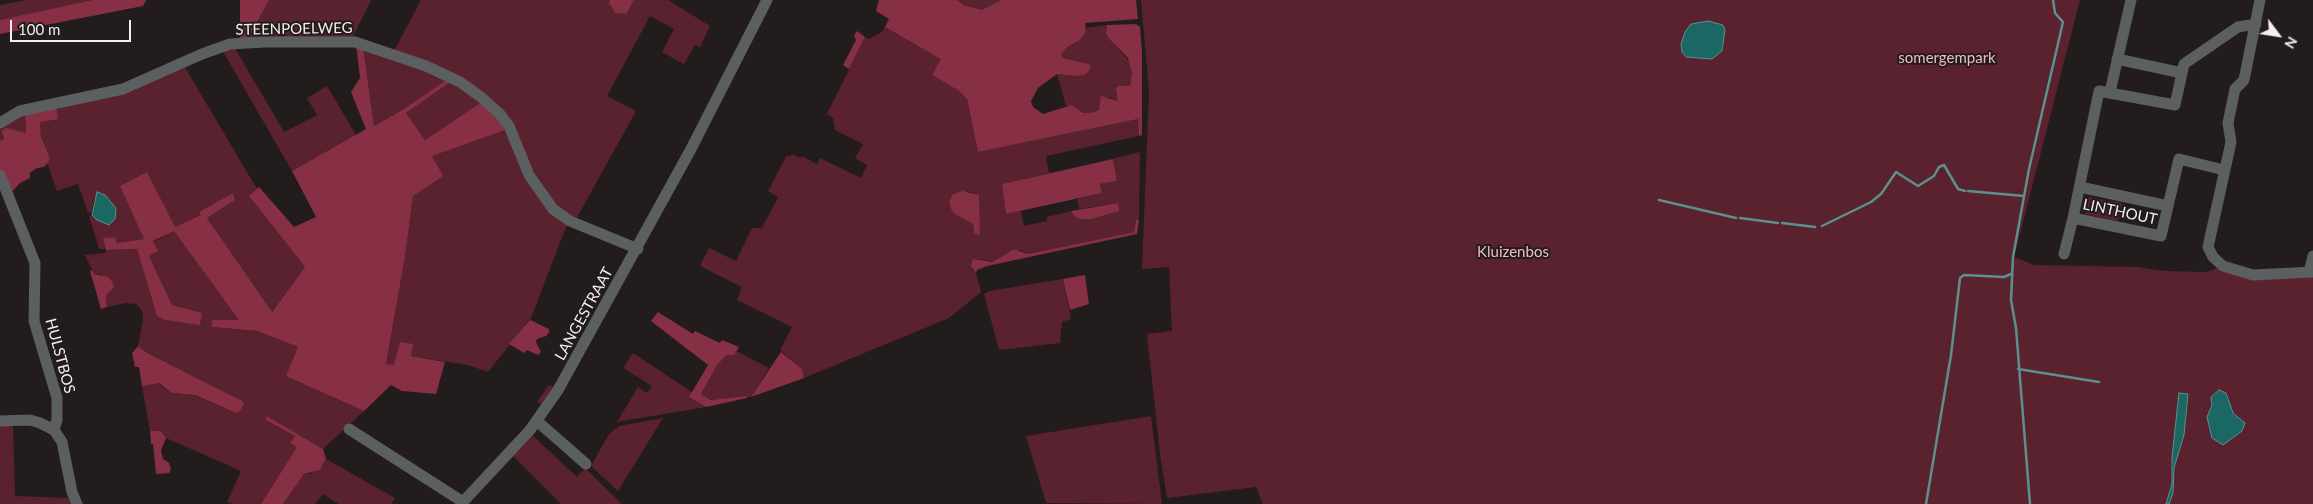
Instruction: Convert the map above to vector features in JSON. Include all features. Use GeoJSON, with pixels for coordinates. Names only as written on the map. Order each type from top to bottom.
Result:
{"type":"FeatureCollection","features":[{"type":"Feature","properties":{"kind":"street","name":"LANGESTRAAT"},"geometry":{"type":"LineString","coordinates":[[462,503],[538,421],[577,357],[638,249],[767,0]]}},
{"type":"Feature","properties":{"kind":"street"},"geometry":{"type":"LineString","coordinates":[[2131,0],[2110,92],[2175,105],[2184,64],[2238,27],[2256,24]]}},
{"type":"Feature","properties":{"kind":"street"},"geometry":{"type":"LineString","coordinates":[[2260,0],[2244,80],[2235,90],[2228,123],[2231,142],[2208,246],[2213,256],[2223,266],[2253,274],[2311,272],[2313,256]]}},
{"type":"Feature","properties":{"kind":"street","name":"STEENPOELWEG"},"geometry":{"type":"LineString","coordinates":[[0,123],[20,111],[123,89],[202,54],[230,44],[355,42],[426,66],[460,82],[481,97],[500,114],[509,126],[529,175],[553,209],[570,221],[638,249]]}},
{"type":"Feature","properties":{"kind":"street"},"geometry":{"type":"LineString","coordinates":[[2117,59],[2182,73]]}},
{"type":"Feature","properties":{"kind":"street","name":"LINTHOUT"},"geometry":{"type":"LineString","coordinates":[[2110,92],[2099,91],[2073,218],[2160,236],[2179,159],[2224,170]]}},
{"type":"Feature","properties":{"kind":"street","name":"HULSTBOS"},"geometry":{"type":"LineString","coordinates":[[0,175],[35,263],[34,321],[57,398],[57,420],[54,430]]}},
{"type":"Feature","properties":{"kind":"street","name":"LINTHOUT"},"geometry":{"type":"LineString","coordinates":[[2080,187],[2168,206]]}},
{"type":"Feature","properties":{"kind":"street"},"geometry":{"type":"LineString","coordinates":[[2064,254],[2073,218]]}},
{"type":"Feature","properties":{"kind":"street"},"geometry":{"type":"LineString","coordinates":[[0,421],[30,420],[40,422],[54,430],[62,442],[72,492],[77,504]]}},
{"type":"Feature","properties":{"kind":"street"},"geometry":{"type":"LineString","coordinates":[[538,421],[586,464]]}},
{"type":"Feature","properties":{"kind":"street"},"geometry":{"type":"LineString","coordinates":[[350,429],[462,503]]}},
{"type":"Feature","properties":{"kind":"green space"},"geometry":{"type":"Polygon","coordinates":[[[27,0],[92,0],[0,20],[0,5],[27,0]]]}},
{"type":"Feature","properties":{"kind":"green space"},"geometry":{"type":"Polygon","coordinates":[[[269,0],[371,0],[353,37],[248,39],[269,0]]]}},
{"type":"Feature","properties":{"kind":"green space"},"geometry":{"type":"Polygon","coordinates":[[[421,0],[610,0],[611,8],[634,0],[668,0],[710,26],[700,47],[695,45],[684,64],[662,52],[674,29],[650,16],[607,96],[636,111],[575,221],[550,201],[498,110],[394,51],[421,0]]]}},
{"type":"Feature","properties":{"kind":"green space"},"geometry":{"type":"Polygon","coordinates":[[[957,0],[1001,0],[982,10],[964,5],[957,0]]]}},
{"type":"Feature","properties":{"kind":"green space","name":"Kluizenbos"},"geometry":{"type":"Polygon","coordinates":[[[1141,0],[2080,0],[2014,257],[2034,265],[2137,267],[2165,271],[2206,272],[2223,266],[2253,275],[2313,272],[2313,504],[1263,504],[1256,487],[1167,498],[1160,454],[1147,334],[1172,331],[1169,267],[1142,269],[1149,91],[1141,0]]]}},
{"type":"Feature","properties":{"kind":"green space"},"geometry":{"type":"Polygon","coordinates":[[[1107,25],[1106,33],[1109,39],[1130,62],[1132,73],[1130,86],[1121,86],[1116,93],[1118,101],[1109,97],[1095,112],[1083,113],[1074,106],[1066,106],[1057,74],[1066,74],[1089,64],[1063,58],[1061,55],[1067,47],[1080,40],[1086,32],[1085,28],[1107,25]]]}},
{"type":"Feature","properties":{"kind":"green space"},"geometry":{"type":"Polygon","coordinates":[[[885,27],[942,59],[932,75],[959,91],[967,99],[978,152],[1138,119],[1139,136],[1046,156],[1049,173],[1002,184],[1006,214],[1021,211],[1024,226],[1047,221],[1047,217],[1071,211],[1074,216],[1118,203],[1079,209],[1077,199],[1102,193],[1100,184],[1117,181],[1113,159],[1140,152],[1139,220],[1136,220],[1135,232],[1028,254],[1021,250],[1008,252],[992,262],[978,259],[972,269],[976,273],[981,292],[949,318],[804,378],[802,369],[780,350],[792,327],[737,300],[742,287],[700,266],[709,248],[736,261],[752,228],[762,228],[778,197],[768,191],[787,155],[790,157],[792,154],[801,158],[802,156],[817,164],[820,158],[861,178],[867,165],[855,158],[863,144],[835,130],[833,118],[827,114],[865,37],[869,39],[882,32],[885,27]],[[967,191],[955,214],[973,224],[974,233],[979,195],[967,191]]]}},
{"type":"Feature","properties":{"kind":"green space"},"geometry":{"type":"Polygon","coordinates":[[[233,45],[284,132],[317,115],[307,98],[327,86],[356,135],[292,171],[221,48],[233,45]]]}},
{"type":"Feature","properties":{"kind":"green space"},"geometry":{"type":"Polygon","coordinates":[[[363,46],[449,78],[404,109],[374,126],[363,46]]]}},
{"type":"Feature","properties":{"kind":"green space"},"geometry":{"type":"Polygon","coordinates":[[[183,64],[257,189],[249,196],[305,267],[271,313],[207,218],[235,200],[233,193],[200,212],[201,215],[175,227],[121,186],[144,239],[117,243],[104,238],[105,249],[99,249],[89,216],[92,215],[107,225],[115,219],[115,206],[105,195],[94,199],[92,212],[88,213],[78,184],[57,191],[47,163],[50,158],[39,130],[41,122],[56,106],[183,64]]]}},
{"type":"Feature","properties":{"kind":"green space"},"geometry":{"type":"Polygon","coordinates":[[[452,81],[483,101],[425,140],[406,113],[452,81]]]}},
{"type":"Feature","properties":{"kind":"green space"},"geometry":{"type":"Polygon","coordinates":[[[25,112],[26,133],[13,130],[3,135],[4,139],[0,141],[0,125],[25,112]]]}},
{"type":"Feature","properties":{"kind":"green space"},"geometry":{"type":"Polygon","coordinates":[[[508,129],[517,147],[568,222],[531,318],[488,372],[468,365],[411,356],[400,342],[394,366],[386,364],[405,257],[413,196],[431,156],[508,129]]]}},
{"type":"Feature","properties":{"kind":"green space"},"geometry":{"type":"Polygon","coordinates":[[[2088,197],[2122,203],[2118,221],[2085,214],[2088,197]]]}},
{"type":"Feature","properties":{"kind":"green space"},"geometry":{"type":"Polygon","coordinates":[[[174,231],[240,320],[212,327],[257,331],[298,347],[287,376],[364,411],[323,449],[267,416],[266,421],[295,436],[298,447],[261,504],[233,504],[227,502],[241,471],[166,438],[161,431],[150,431],[142,386],[156,382],[172,393],[194,395],[236,413],[138,346],[143,319],[142,310],[136,304],[126,303],[107,307],[106,295],[110,291],[101,274],[94,274],[85,255],[106,253],[106,250],[137,249],[157,316],[200,325],[201,313],[172,305],[149,256],[153,242],[174,231]]]}},
{"type":"Feature","properties":{"kind":"green space"},"geometry":{"type":"Polygon","coordinates":[[[1063,279],[1071,319],[1062,322],[1060,343],[999,350],[984,294],[989,291],[1063,279]]]}},
{"type":"Feature","properties":{"kind":"green space"},"geometry":{"type":"Polygon","coordinates":[[[736,351],[769,368],[751,397],[711,400],[701,394],[717,365],[727,355],[734,355],[736,351]]]}},
{"type":"Feature","properties":{"kind":"green space"},"geometry":{"type":"Polygon","coordinates":[[[633,353],[692,392],[689,397],[706,407],[617,422],[638,387],[647,393],[652,386],[623,368],[633,353]]]}},
{"type":"Feature","properties":{"kind":"green space"},"geometry":{"type":"Polygon","coordinates":[[[549,385],[554,388],[544,406],[537,402],[549,385]]]}},
{"type":"Feature","properties":{"kind":"green space"},"geometry":{"type":"Polygon","coordinates":[[[1151,416],[1162,504],[1046,503],[1026,436],[1151,416]]]}},
{"type":"Feature","properties":{"kind":"green space"},"geometry":{"type":"Polygon","coordinates":[[[663,418],[618,491],[591,466],[609,434],[619,426],[663,418]]]}},
{"type":"Feature","properties":{"kind":"green space"},"geometry":{"type":"Polygon","coordinates":[[[0,425],[13,425],[15,496],[68,498],[71,504],[0,504],[0,425]]]}},
{"type":"Feature","properties":{"kind":"green space"},"geometry":{"type":"Polygon","coordinates":[[[532,435],[577,477],[585,468],[622,504],[561,504],[513,456],[532,435]]]}},
{"type":"Feature","properties":{"kind":"green space"},"geometry":{"type":"Polygon","coordinates":[[[326,459],[395,498],[391,504],[339,504],[323,494],[315,504],[283,504],[304,474],[310,474],[323,466],[326,459]]]}},
{"type":"Feature","properties":{"kind":"shaded area"},"geometry":{"type":"Polygon","coordinates":[[[92,0],[146,0],[143,6],[0,34],[0,20],[92,0]]]}},
{"type":"Feature","properties":{"kind":"shaded area"},"geometry":{"type":"Polygon","coordinates":[[[240,0],[269,0],[248,39],[240,40],[240,0]]]}},
{"type":"Feature","properties":{"kind":"shaded area"},"geometry":{"type":"Polygon","coordinates":[[[610,0],[634,0],[626,14],[615,13],[609,3],[610,0]]]}},
{"type":"Feature","properties":{"kind":"shaded area"},"geometry":{"type":"Polygon","coordinates":[[[879,0],[957,0],[964,5],[982,10],[1001,0],[1136,0],[1138,19],[1085,23],[1086,32],[1080,40],[1067,47],[1061,55],[1063,58],[1089,64],[1091,68],[1086,74],[1078,76],[1057,74],[1038,88],[1031,101],[1033,107],[1043,114],[1072,105],[1083,113],[1095,112],[1099,109],[1101,96],[1118,101],[1116,89],[1118,86],[1130,86],[1132,73],[1128,58],[1109,39],[1106,33],[1107,25],[1136,24],[1140,27],[1142,52],[1142,135],[1139,136],[1138,119],[978,152],[967,99],[959,91],[932,75],[941,59],[885,27],[889,19],[876,11],[879,0]]]}},
{"type":"Feature","properties":{"kind":"shaded area"},"geometry":{"type":"Polygon","coordinates":[[[857,31],[865,37],[849,69],[843,65],[856,40],[854,35],[857,31]]]}},
{"type":"Feature","properties":{"kind":"shaded area"},"geometry":{"type":"Polygon","coordinates":[[[356,44],[363,46],[374,126],[404,109],[449,78],[452,81],[406,113],[425,140],[483,101],[508,129],[432,156],[443,176],[413,196],[405,257],[386,364],[394,365],[400,342],[413,344],[411,356],[445,362],[436,394],[402,391],[391,385],[364,411],[286,376],[298,347],[257,331],[212,327],[212,320],[239,320],[174,231],[153,241],[158,251],[149,256],[172,305],[202,313],[200,325],[165,320],[157,316],[137,249],[106,250],[103,238],[115,237],[117,243],[144,239],[120,186],[147,172],[175,227],[201,215],[199,212],[233,193],[235,200],[207,218],[272,312],[305,267],[249,196],[259,187],[294,227],[316,217],[292,171],[366,129],[351,92],[360,78],[356,44]]]}},
{"type":"Feature","properties":{"kind":"shaded area"},"geometry":{"type":"Polygon","coordinates":[[[56,106],[58,119],[41,122],[40,126],[41,136],[50,158],[49,161],[44,167],[37,168],[30,173],[30,178],[20,183],[9,195],[0,169],[0,141],[4,139],[2,131],[6,128],[26,133],[25,112],[56,106]]]}},
{"type":"Feature","properties":{"kind":"shaded area"},"geometry":{"type":"Polygon","coordinates":[[[1113,159],[1117,181],[1100,184],[1102,193],[1006,214],[1002,184],[1113,159]]]}},
{"type":"Feature","properties":{"kind":"shaded area"},"geometry":{"type":"Polygon","coordinates":[[[963,191],[979,195],[980,235],[974,233],[973,224],[955,214],[951,209],[949,202],[953,194],[963,191]]]}},
{"type":"Feature","properties":{"kind":"shaded area"},"geometry":{"type":"Polygon","coordinates":[[[1118,203],[1119,211],[1091,219],[1080,219],[1074,216],[1071,211],[1118,203]]]}},
{"type":"Feature","properties":{"kind":"shaded area"},"geometry":{"type":"Polygon","coordinates":[[[1136,220],[1139,220],[1137,234],[987,266],[977,270],[976,273],[971,266],[973,259],[992,262],[1014,249],[1028,254],[1134,232],[1136,220]]]}},
{"type":"Feature","properties":{"kind":"shaded area"},"geometry":{"type":"Polygon","coordinates":[[[92,270],[94,274],[108,277],[114,287],[106,295],[107,307],[101,309],[90,271],[92,270]]]}},
{"type":"Feature","properties":{"kind":"shaded area"},"geometry":{"type":"Polygon","coordinates":[[[1085,275],[1089,304],[1070,310],[1063,279],[1085,275]]]}},
{"type":"Feature","properties":{"kind":"shaded area"},"geometry":{"type":"Polygon","coordinates":[[[658,312],[693,334],[695,331],[720,343],[722,340],[739,347],[734,355],[727,355],[717,365],[701,394],[711,400],[747,396],[747,398],[706,407],[689,397],[708,365],[651,321],[658,312]]]}},
{"type":"Feature","properties":{"kind":"shaded area"},"geometry":{"type":"Polygon","coordinates":[[[530,320],[549,329],[546,336],[537,339],[536,342],[541,352],[538,355],[527,350],[524,353],[509,344],[530,320]]]}},
{"type":"Feature","properties":{"kind":"shaded area"},"geometry":{"type":"Polygon","coordinates":[[[138,346],[149,354],[242,401],[244,404],[240,411],[236,413],[195,395],[172,393],[159,383],[142,386],[139,367],[135,367],[132,353],[138,346]]]}},
{"type":"Feature","properties":{"kind":"shaded area"},"geometry":{"type":"Polygon","coordinates":[[[781,352],[802,369],[804,378],[751,397],[781,352]]]}},
{"type":"Feature","properties":{"kind":"shaded area"},"geometry":{"type":"Polygon","coordinates":[[[267,416],[323,449],[326,459],[320,470],[304,474],[283,504],[261,504],[297,447],[290,443],[295,436],[265,420],[267,416]]]}},
{"type":"Feature","properties":{"kind":"shaded area"},"geometry":{"type":"Polygon","coordinates":[[[150,431],[161,431],[166,438],[161,450],[163,459],[169,463],[171,469],[169,473],[156,474],[150,431]]]}},
{"type":"Feature","properties":{"kind":"water"},"geometry":{"type":"Polygon","coordinates":[[[1708,21],[1723,25],[1725,30],[1722,51],[1712,59],[1686,57],[1682,52],[1681,44],[1685,32],[1691,24],[1708,21]]]}},
{"type":"Feature","properties":{"kind":"water"},"geometry":{"type":"Polygon","coordinates":[[[97,192],[105,195],[116,208],[115,219],[109,225],[97,220],[92,215],[97,192]]]}},
{"type":"Feature","properties":{"kind":"water"},"geometry":{"type":"Polygon","coordinates":[[[2219,390],[2226,393],[2233,413],[2245,423],[2242,431],[2223,445],[2212,438],[2207,417],[2212,405],[2211,397],[2219,390]]]}},
{"type":"Feature","properties":{"kind":"water"},"geometry":{"type":"Polygon","coordinates":[[[2179,393],[2188,394],[2184,435],[2174,468],[2173,493],[2169,504],[2166,504],[2172,484],[2172,457],[2179,393]]]}},
{"type":"Feature","properties":{"kind":"waterway"},"geometry":{"type":"LineString","coordinates":[[2013,257],[2029,169],[2063,22],[2055,13],[2053,0]]}},
{"type":"Feature","properties":{"kind":"waterway"},"geometry":{"type":"LineString","coordinates":[[1822,226],[1871,202],[1881,194],[1896,172],[1918,186],[1934,176],[1939,167],[1944,165],[1958,189],[1965,191]]}},
{"type":"Feature","properties":{"kind":"waterway"},"geometry":{"type":"LineString","coordinates":[[1968,191],[2024,196]]}},
{"type":"Feature","properties":{"kind":"waterway"},"geometry":{"type":"LineString","coordinates":[[1659,200],[1736,218]]}},
{"type":"Feature","properties":{"kind":"waterway"},"geometry":{"type":"LineString","coordinates":[[1740,218],[1778,223]]}},
{"type":"Feature","properties":{"kind":"waterway"},"geometry":{"type":"LineString","coordinates":[[1782,223],[1815,227]]}},
{"type":"Feature","properties":{"kind":"waterway"},"geometry":{"type":"LineString","coordinates":[[2013,257],[2011,300],[2016,328],[2030,504]]}},
{"type":"Feature","properties":{"kind":"waterway"},"geometry":{"type":"LineString","coordinates":[[1926,504],[1951,355],[1960,278],[1964,275],[2004,277],[2011,274]]}},
{"type":"Feature","properties":{"kind":"waterway"},"geometry":{"type":"LineString","coordinates":[[2018,369],[2099,382]]}},
{"type":"Feature","properties":{"kind":"park label","name":"somergempark"},"geometry":{"type":"Point","coordinates":[1947,58]}}]}
